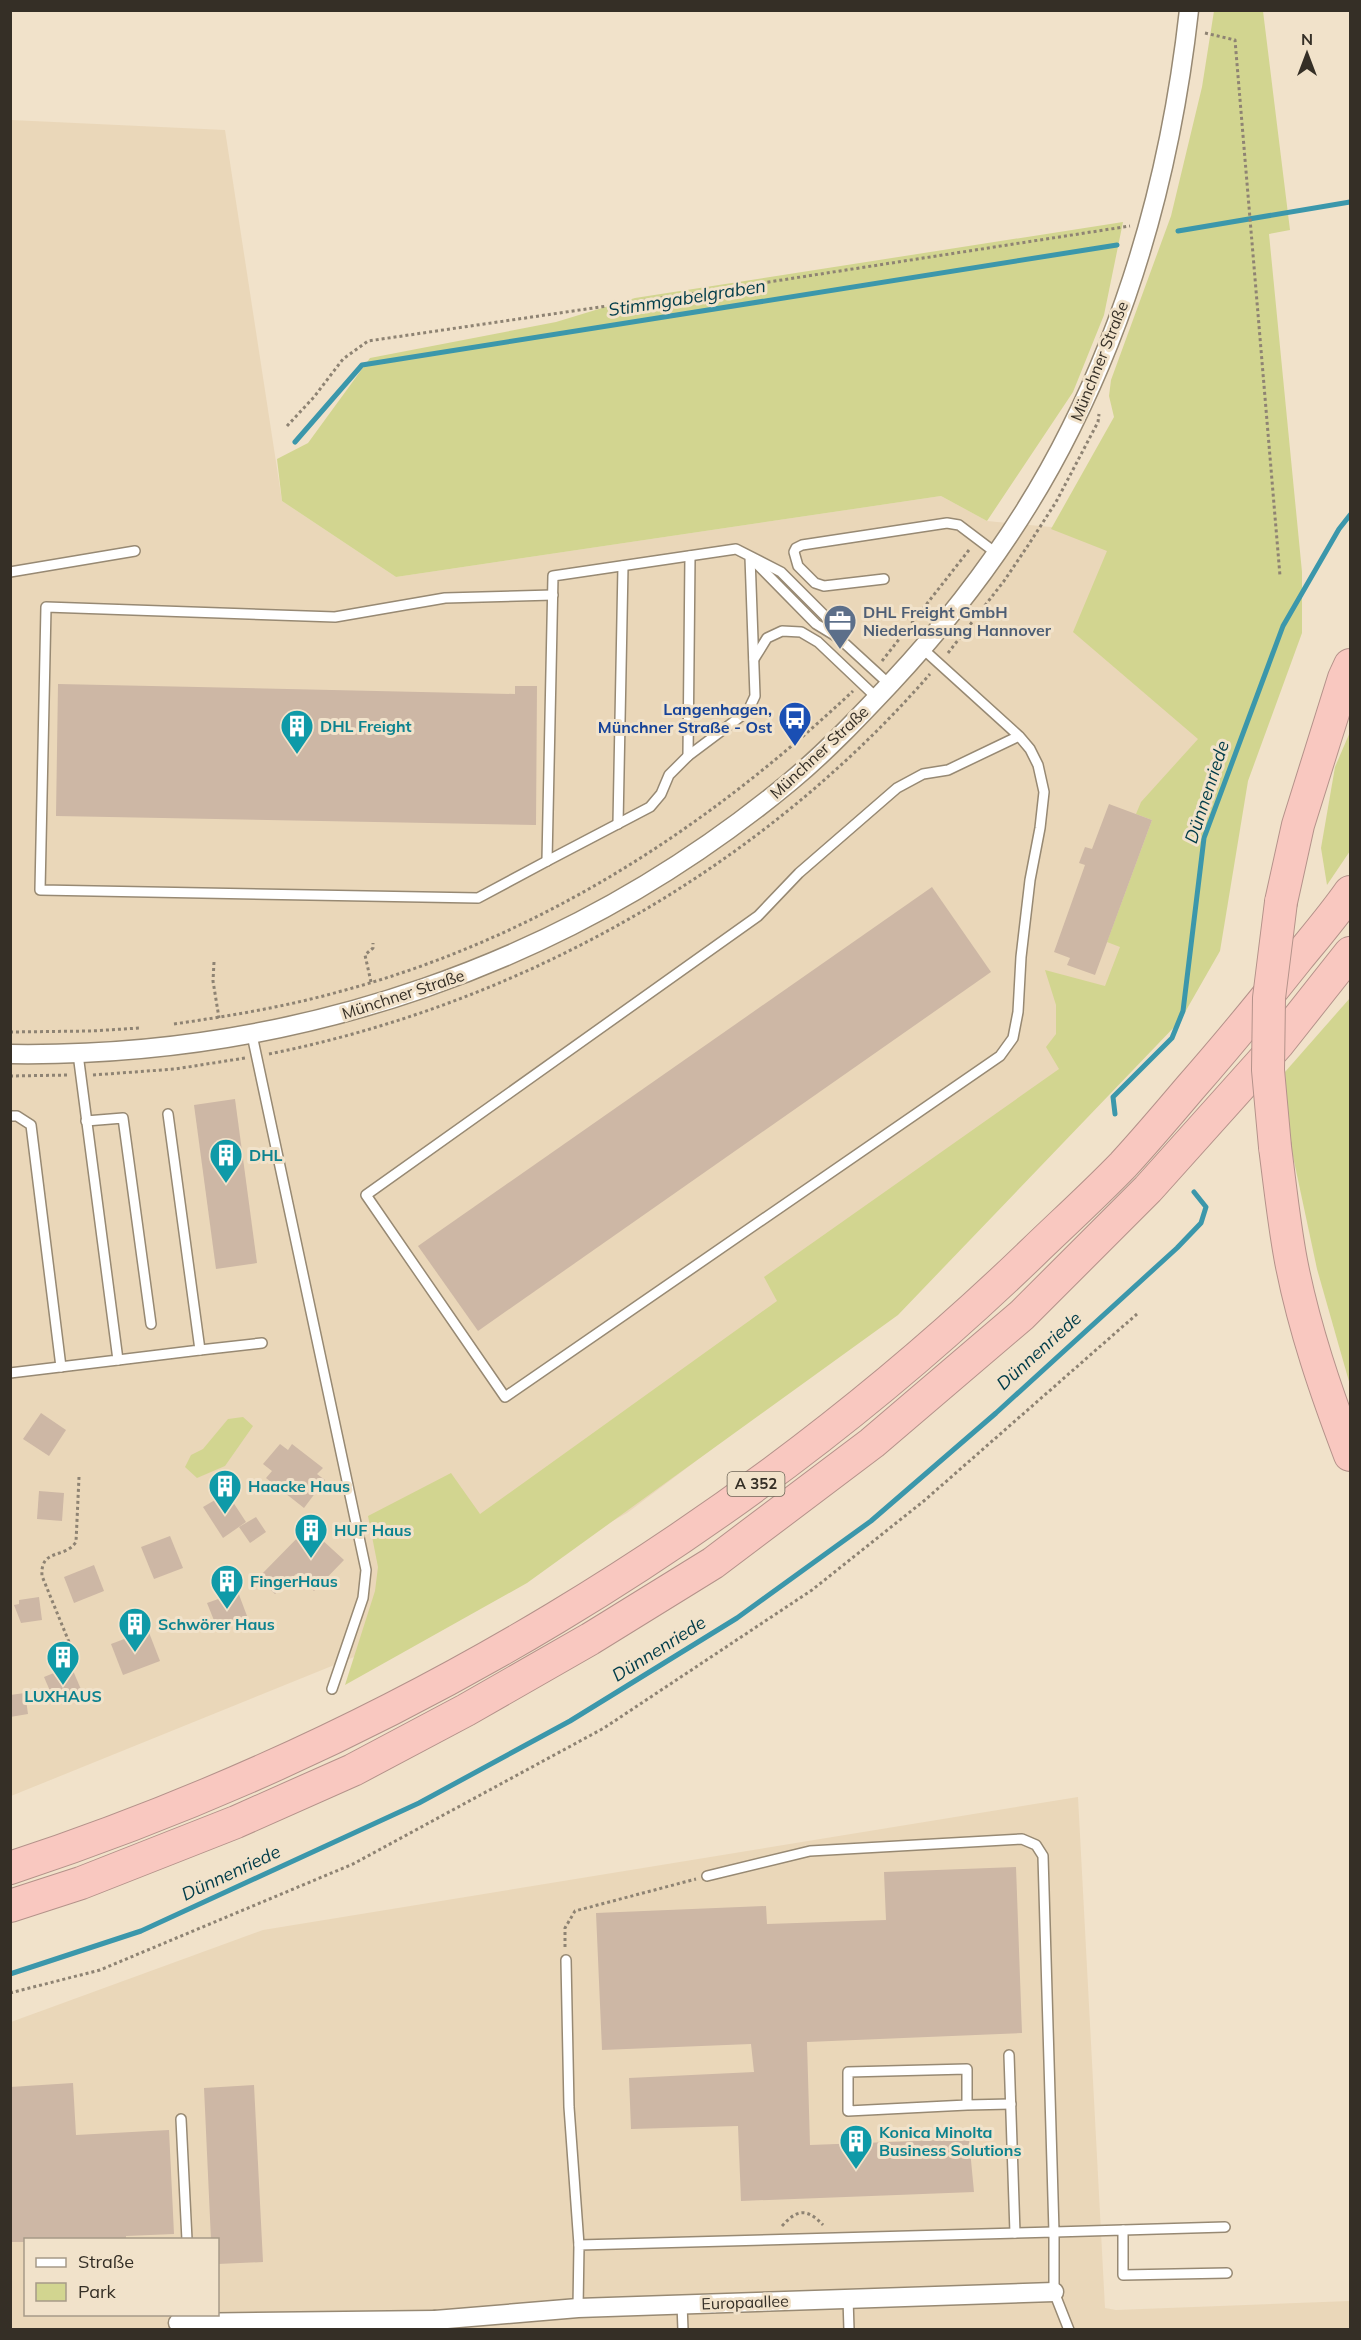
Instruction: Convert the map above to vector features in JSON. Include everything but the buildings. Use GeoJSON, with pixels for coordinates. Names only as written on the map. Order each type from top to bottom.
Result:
{"type":"FeatureCollection","features":[{"type":"Feature","properties":{"kind":"highway"},"geometry":{"type":"LineString","coordinates":[[1350,665],[1298,825],[1281,902],[1269,998],[1268,1070],[1275,1147],[1294,1272],[1313,1348],[1350,1455]]}},
{"type":"Feature","properties":{"kind":"highway","name":"A 352"},"geometry":{"type":"LineString","coordinates":[[10,1869],[219,1790],[337,1737],[413,1698],[574,1607],[766,1477],[919,1356],[992,1291],[1121,1167],[1237,1035],[1350,892]]}},
{"type":"Feature","properties":{"kind":"highway","name":"A 352"},"geometry":{"type":"LineString","coordinates":[[10,1906],[81,1883],[217,1830],[353,1770],[466,1710],[579,1645],[713,1563],[872,1443],[1022,1315],[1148,1189],[1278,1044],[1350,953]]}},
{"type":"Feature","properties":{"kind":"street","name":"Münchner Straße"},"geometry":{"type":"LineString","coordinates":[[10,1054],[78,1054],[167,1048],[252,1035],[320,1020],[410,994],[510,955],[604,908],[696,852],[801,772],[923,649],[965,597],[1047,473],[1094,381],[1119,315],[1147,228],[1174,110],[1188,10]]}},
{"type":"Feature","properties":{"kind":"street","name":"Europaallee"},"geometry":{"type":"LineString","coordinates":[[189,2322],[436,2325],[578,2308],[1054,2292]]}},
{"type":"Feature","properties":{"kind":"lane"},"geometry":{"type":"LineString","coordinates":[[884,579],[824,586],[815,583],[798,566],[794,552],[802,545],[947,523],[959,525],[996,553]]}},
{"type":"Feature","properties":{"kind":"lane"},"geometry":{"type":"LineString","coordinates":[[547,861],[553,576],[736,549],[750,557],[816,624],[842,640],[883,691]]}},
{"type":"Feature","properties":{"kind":"lane"},"geometry":{"type":"LineString","coordinates":[[10,572],[135,551]]}},
{"type":"Feature","properties":{"kind":"lane"},"geometry":{"type":"LineString","coordinates":[[688,756],[690,556]]}},
{"type":"Feature","properties":{"kind":"lane"},"geometry":{"type":"LineString","coordinates":[[553,595],[445,598],[335,617],[46,607],[40,890],[478,898],[650,807],[661,794],[669,775],[688,756],[748,711],[755,696],[750,557]]}},
{"type":"Feature","properties":{"kind":"lane"},"geometry":{"type":"LineString","coordinates":[[618,824],[623,566]]}},
{"type":"Feature","properties":{"kind":"lane"},"geometry":{"type":"LineString","coordinates":[[754,659],[767,638],[782,631],[801,632],[818,642],[883,691]]}},
{"type":"Feature","properties":{"kind":"lane"},"geometry":{"type":"LineString","coordinates":[[923,649],[1019,736],[1038,765],[1044,792],[1030,879],[1021,957],[1018,1012],[1013,1038],[1000,1056],[505,1396],[366,1195],[758,916],[799,873],[897,788],[923,774],[948,770],[1019,736]]}},
{"type":"Feature","properties":{"kind":"lane"},"geometry":{"type":"LineString","coordinates":[[252,1035],[366,1570],[363,1598],[333,1689]]}},
{"type":"Feature","properties":{"kind":"lane"},"geometry":{"type":"LineString","coordinates":[[78,1054],[118,1360]]}},
{"type":"Feature","properties":{"kind":"lane"},"geometry":{"type":"LineString","coordinates":[[168,1114],[200,1350]]}},
{"type":"Feature","properties":{"kind":"lane"},"geometry":{"type":"LineString","coordinates":[[10,1116],[17,1116],[31,1125],[61,1367]]}},
{"type":"Feature","properties":{"kind":"lane"},"geometry":{"type":"LineString","coordinates":[[86,1121],[123,1118],[152,1324]]}},
{"type":"Feature","properties":{"kind":"lane"},"geometry":{"type":"LineString","coordinates":[[10,1373],[261,1343]]}},
{"type":"Feature","properties":{"kind":"lane"},"geometry":{"type":"LineString","coordinates":[[707,1876],[810,1851],[1022,1839],[1036,1845],[1043,1856],[1054,2292],[1069,2330]]}},
{"type":"Feature","properties":{"kind":"lane"},"geometry":{"type":"LineString","coordinates":[[566,1960],[569,2108],[579,2246],[578,2308]]}},
{"type":"Feature","properties":{"kind":"lane"},"geometry":{"type":"LineString","coordinates":[[1009,2055],[1015,2234]]}},
{"type":"Feature","properties":{"kind":"lane"},"geometry":{"type":"LineString","coordinates":[[967,2105],[967,2069],[848,2072],[848,2111],[1011,2104]]}},
{"type":"Feature","properties":{"kind":"lane"},"geometry":{"type":"LineString","coordinates":[[182,2119],[187,2238]]}},
{"type":"Feature","properties":{"kind":"lane"},"geometry":{"type":"LineString","coordinates":[[579,2246],[1225,2227]]}},
{"type":"Feature","properties":{"kind":"lane"},"geometry":{"type":"LineString","coordinates":[[1123,2230],[1123,2275],[1227,2273]]}},
{"type":"Feature","properties":{"kind":"lane"},"geometry":{"type":"LineString","coordinates":[[848,2298],[849,2330]]}},
{"type":"Feature","properties":{"kind":"lane"},"geometry":{"type":"LineString","coordinates":[[682,2304],[683,2330]]}},
{"type":"Feature","properties":{"kind":"path"},"geometry":{"type":"LineString","coordinates":[[1213,34],[1234,40],[1280,576]]}},
{"type":"Feature","properties":{"kind":"path"},"geometry":{"type":"LineString","coordinates":[[287,426],[314,397],[343,359],[368,341],[1129,226],[1147,228]]}},
{"type":"Feature","properties":{"kind":"path"},"geometry":{"type":"LineString","coordinates":[[371,982],[365,955],[373,948],[373,943]]}},
{"type":"Feature","properties":{"kind":"path"},"geometry":{"type":"LineString","coordinates":[[214,962],[213,981],[219,1018]]}},
{"type":"Feature","properties":{"kind":"path"},"geometry":{"type":"LineString","coordinates":[[10,1993],[100,1970],[353,1864],[604,1728],[812,1590],[925,1500],[1137,1314]]}},
{"type":"Feature","properties":{"kind":"path"},"geometry":{"type":"LineString","coordinates":[[69,1642],[42,1576],[41,1566],[45,1560],[73,1547],[76,1542],[79,1477]]}},
{"type":"Feature","properties":{"kind":"path"},"geometry":{"type":"LineString","coordinates":[[566,1960],[565,1928],[575,1911],[707,1876]]}},
{"type":"Feature","properties":{"kind":"shaded area"},"geometry":{"type":"Polygon","coordinates":[[[11,120],[225,130],[282,501],[396,577],[941,496],[987,521],[1062,528],[1263,624],[1179,1013],[890,1315],[627,1513],[401,1638],[11,1796],[11,120]]]}},
{"type":"Feature","properties":{"kind":"shaded area"},"geometry":{"type":"Polygon","coordinates":[[[1078,1797],[1105,2308],[1116,2310],[1350,2301],[1350,2330],[11,2330],[11,2022],[263,1930],[1078,1797]]]}},
{"type":"Feature","properties":{"kind":"green space"},"geometry":{"type":"Polygon","coordinates":[[[1214,11],[1263,11],[1290,230],[1269,234],[1302,572],[1302,633],[1248,781],[1220,951],[1180,1021],[898,1315],[527,1583],[345,1685],[375,1591],[378,1567],[368,1516],[451,1473],[480,1514],[777,1301],[764,1277],[1059,1069],[1046,1047],[1056,1034],[1056,1005],[1045,970],[1105,986],[1120,947],[1107,942],[1152,820],[1136,814],[1141,802],[1198,739],[1073,632],[1107,551],[1051,529],[1114,417],[1109,396],[1111,380],[1171,216],[1202,87],[1214,11]]]}},
{"type":"Feature","properties":{"kind":"green space"},"geometry":{"type":"Polygon","coordinates":[[[1123,222],[1104,315],[1073,392],[987,521],[941,496],[396,577],[282,501],[277,459],[308,443],[370,358],[556,322],[635,298],[1123,222]]]}},
{"type":"Feature","properties":{"kind":"green space"},"geometry":{"type":"Polygon","coordinates":[[[1350,732],[1350,851],[1327,885],[1321,848],[1335,767],[1350,732]]]}},
{"type":"Feature","properties":{"kind":"green space"},"geometry":{"type":"Polygon","coordinates":[[[1350,998],[1350,1385],[1317,1269],[1288,1133],[1285,1072],[1350,998]]]}},
{"type":"Feature","properties":{"kind":"green space"},"geometry":{"type":"Polygon","coordinates":[[[243,1417],[253,1426],[225,1466],[197,1478],[185,1467],[191,1455],[203,1449],[228,1419],[243,1417]]]}},
{"type":"Feature","properties":{"kind":"waterway","name":"Stimmgabelgraben"},"geometry":{"type":"LineString","coordinates":[[1178,231],[1350,202]]}},
{"type":"Feature","properties":{"kind":"waterway","name":"Stimmgabelgraben"},"geometry":{"type":"LineString","coordinates":[[295,442],[362,365],[1117,245]]}},
{"type":"Feature","properties":{"kind":"waterway","name":"Dünnenriede"},"geometry":{"type":"LineString","coordinates":[[1115,1114],[1113,1097],[1172,1038],[1183,1011],[1204,838],[1283,626],[1339,529],[1350,515]]}},
{"type":"Feature","properties":{"kind":"waterway","name":"Dünnenriede"},"geometry":{"type":"LineString","coordinates":[[10,1974],[141,1931],[419,1803],[570,1721],[737,1618],[871,1521],[996,1413],[1177,1248],[1201,1223],[1206,1207],[1194,1192]]}},
{"type":"Feature","properties":{"kind":"place","name":"DHL Freight GmbH Niederlassung Hannover"},"geometry":{"type":"Point","coordinates":[840,650]}},
{"type":"Feature","properties":{"kind":"place","name":"Langenhagen, Münchner Straße - Ost"},"geometry":{"type":"Point","coordinates":[795,747]}},
{"type":"Feature","properties":{"kind":"place","name":"DHL Freight"},"geometry":{"type":"Point","coordinates":[297,755]}},
{"type":"Feature","properties":{"kind":"place","name":"DHL"},"geometry":{"type":"Point","coordinates":[226,1184]}},
{"type":"Feature","properties":{"kind":"place","name":"Haacke Haus"},"geometry":{"type":"Point","coordinates":[225,1515]}},
{"type":"Feature","properties":{"kind":"place","name":"HUF Haus"},"geometry":{"type":"Point","coordinates":[311,1559]}},
{"type":"Feature","properties":{"kind":"place","name":"FingerHaus"},"geometry":{"type":"Point","coordinates":[227,1610]}},
{"type":"Feature","properties":{"kind":"place","name":"Schwörer Haus"},"geometry":{"type":"Point","coordinates":[135,1653]}},
{"type":"Feature","properties":{"kind":"place","name":"LUXHAUS"},"geometry":{"type":"Point","coordinates":[63,1686]}},
{"type":"Feature","properties":{"kind":"place","name":"Konica Minolta Business Solutions"},"geometry":{"type":"Point","coordinates":[856,2170]}}]}
